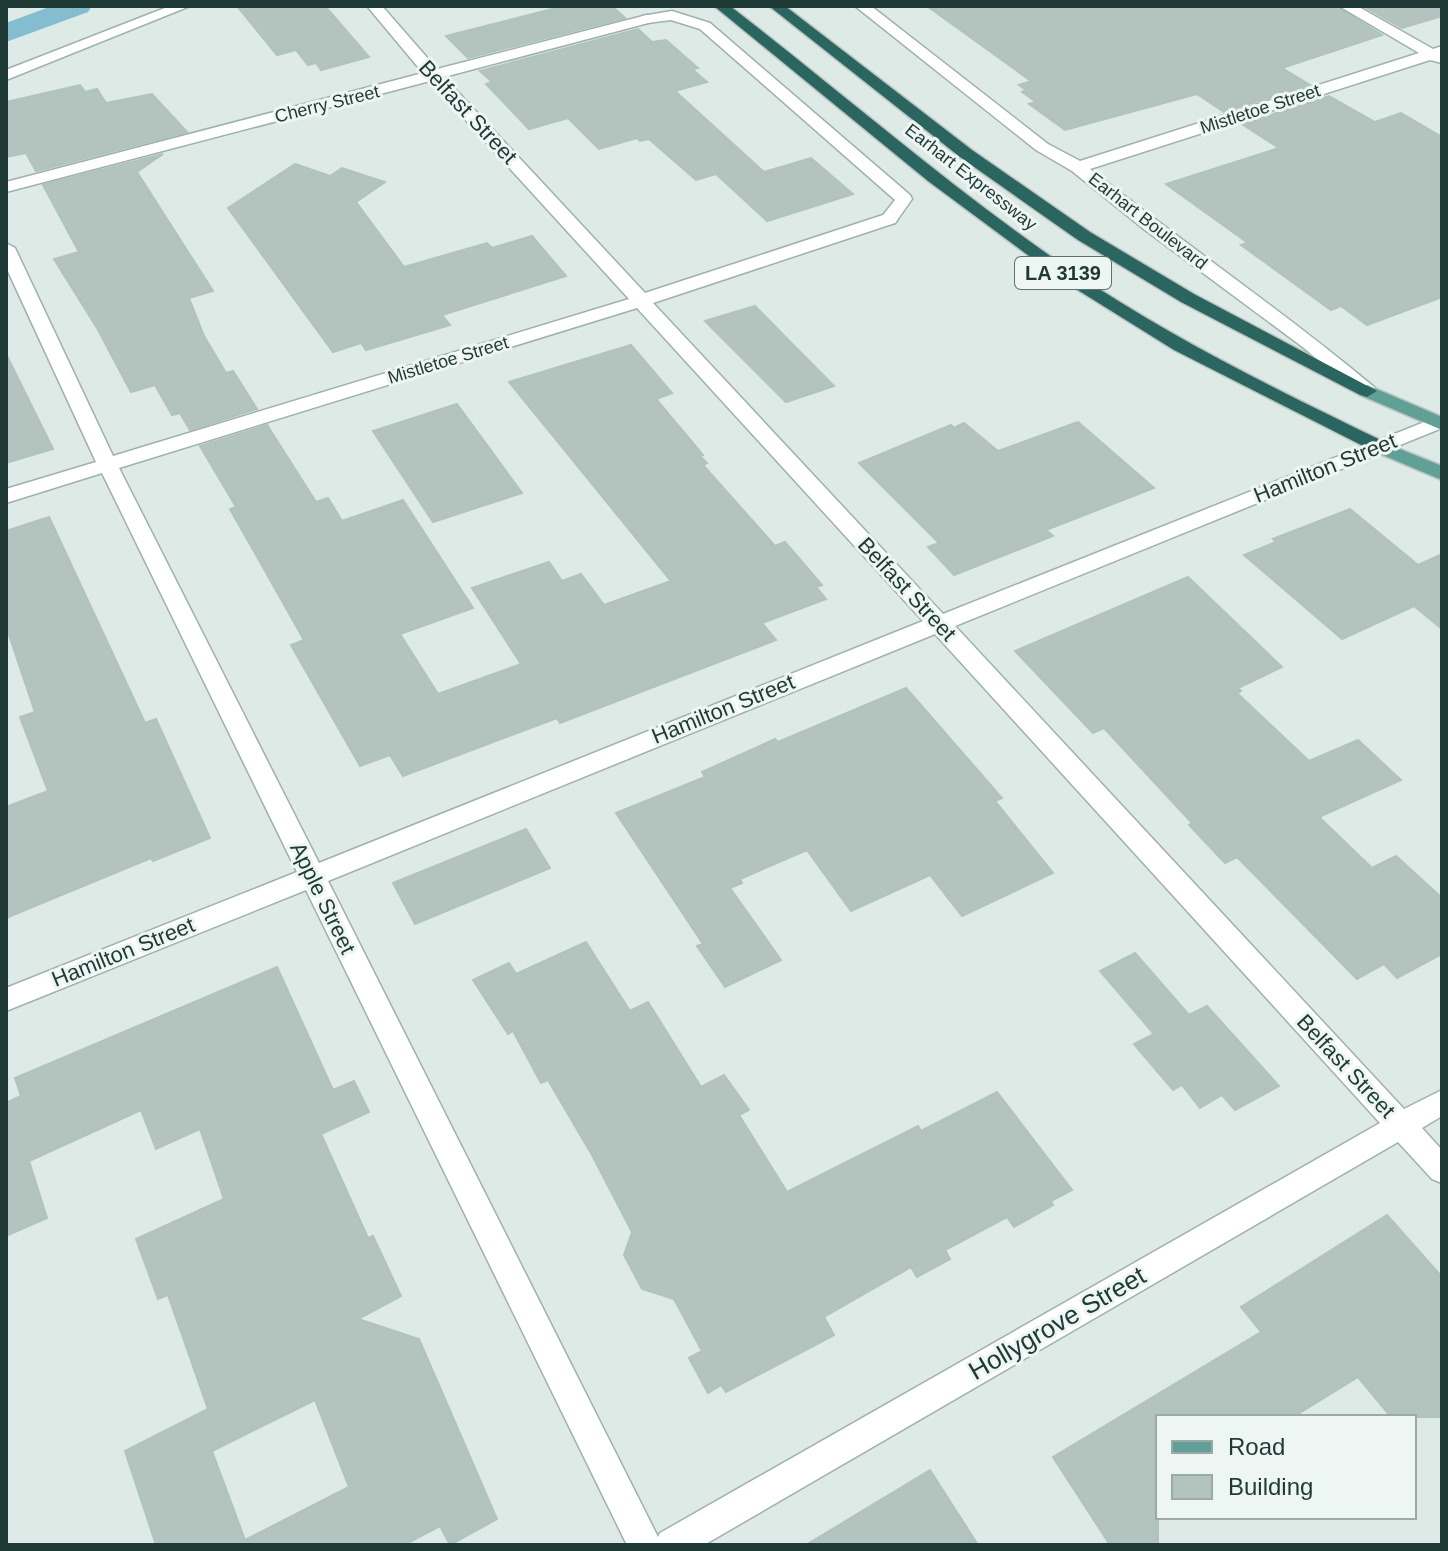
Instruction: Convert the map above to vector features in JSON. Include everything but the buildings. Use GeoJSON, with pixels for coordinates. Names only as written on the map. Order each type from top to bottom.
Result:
{"type":"FeatureCollection","features":[{"type":"Feature","properties":{"kind":"highway","name":"Earhart Expressway"},"geometry":{"type":"LineString","coordinates":[[721,6],[985,216],[1066,275],[1160,335],[1260,389],[1380,447]]}},
{"type":"Feature","properties":{"kind":"highway","name":"Earhart Expressway"},"geometry":{"type":"LineString","coordinates":[[776,6],[1083,235],[1244,330],[1367,391]]}},
{"type":"Feature","properties":{"kind":"main road","name":"Earhart Boulevard"},"geometry":{"type":"LineString","coordinates":[[1367,391],[1441,422]]}},
{"type":"Feature","properties":{"kind":"main road","name":"LA 3139"},"geometry":{"type":"LineString","coordinates":[[1380,447],[1442,474]]}},
{"type":"Feature","properties":{"kind":"street"},"geometry":{"type":"LineString","coordinates":[[6,75],[183,6]]}},
{"type":"Feature","properties":{"kind":"street","name":"Belfast Street"},"geometry":{"type":"LineString","coordinates":[[374,6],[435,77],[1442,1170]]}},
{"type":"Feature","properties":{"kind":"street","name":"Earhart Boulevard"},"geometry":{"type":"LineString","coordinates":[[862,6],[1042,147],[1078,167],[1367,391]]}},
{"type":"Feature","properties":{"kind":"street"},"geometry":{"type":"LineString","coordinates":[[1346,6],[1439,55]]}},
{"type":"Feature","properties":{"kind":"street","name":"Cherry Street"},"geometry":{"type":"LineString","coordinates":[[6,187],[672,15],[705,26],[904,199],[889,219]]}},
{"type":"Feature","properties":{"kind":"street","name":"Mistletoe Street"},"geometry":{"type":"LineString","coordinates":[[1078,167],[1439,55]]}},
{"type":"Feature","properties":{"kind":"street","name":"Mistletoe Street"},"geometry":{"type":"LineString","coordinates":[[6,496],[643,300],[889,219]]}},
{"type":"Feature","properties":{"kind":"street","name":"Apple Street"},"geometry":{"type":"LineString","coordinates":[[6,248],[107,464],[645,1545]]}},
{"type":"Feature","properties":{"kind":"street","name":"Hamilton Street"},"geometry":{"type":"LineString","coordinates":[[6,1000],[311,874],[1441,422]]}},
{"type":"Feature","properties":{"kind":"street","name":"Hollygrove Street"},"geometry":{"type":"LineString","coordinates":[[672,1545],[1442,1102]]}},
{"type":"Feature","properties":{"kind":"waterway"},"geometry":{"type":"LineString","coordinates":[[6,33],[78,6]]}}]}
